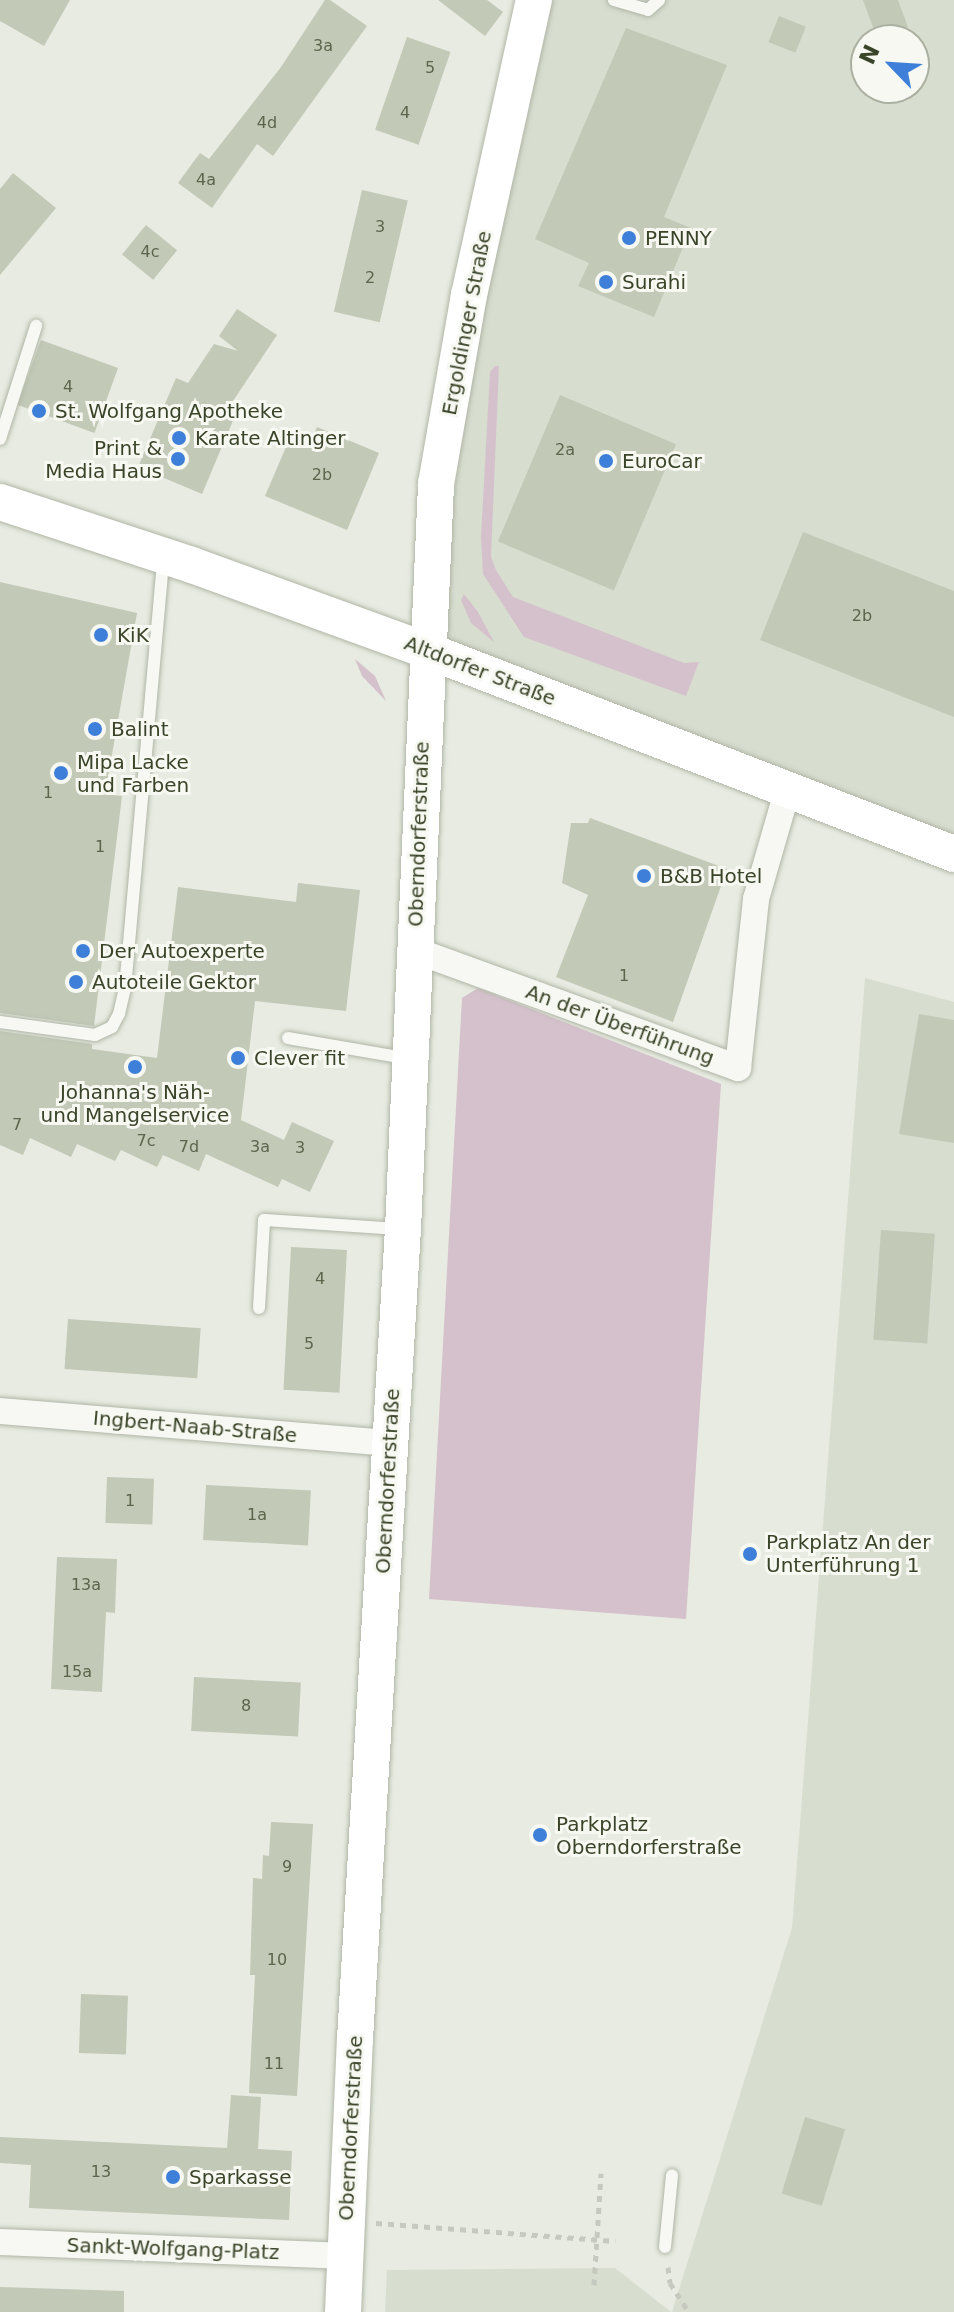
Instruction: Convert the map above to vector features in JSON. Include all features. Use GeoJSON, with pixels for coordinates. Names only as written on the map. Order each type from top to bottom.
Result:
{"type":"FeatureCollection","features":[{"type":"Feature","properties":{"kind":"main road","name":"Ergoldinger Straße"},"geometry":{"type":"LineString","coordinates":[[426,650],[436,484],[469,295],[534,0]]}},
{"type":"Feature","properties":{"kind":"main road","name":"Altdorfer Straße"},"geometry":{"type":"LineString","coordinates":[[0,502],[164,555],[426,650],[954,854]]}},
{"type":"Feature","properties":{"kind":"main road","name":"Oberndorferstraße"},"geometry":{"type":"LineString","coordinates":[[343,2312],[355,2023],[403,1229],[426,650]]}},
{"type":"Feature","properties":{"kind":"street","name":"An der Überführung"},"geometry":{"type":"LineString","coordinates":[[414,950],[738,1068],[756,899],[788,788]]}},
{"type":"Feature","properties":{"kind":"street","name":"Ingbert-Naab-Straße"},"geometry":{"type":"LineString","coordinates":[[0,1411],[390,1443]]}},
{"type":"Feature","properties":{"kind":"street","name":"Sankt-Wolfgang-Platz"},"geometry":{"type":"LineString","coordinates":[[0,2242],[346,2256]]}},
{"type":"Feature","properties":{"kind":"lane"},"geometry":{"type":"LineString","coordinates":[[614,0],[648,10],[659,0]]}},
{"type":"Feature","properties":{"kind":"lane"},"geometry":{"type":"LineString","coordinates":[[0,439],[36,326]]}},
{"type":"Feature","properties":{"kind":"lane"},"geometry":{"type":"LineString","coordinates":[[0,1022],[95,1035],[112,1027],[119,1014],[125,988],[164,555]]}},
{"type":"Feature","properties":{"kind":"lane"},"geometry":{"type":"LineString","coordinates":[[288,1038],[409,1058]]}},
{"type":"Feature","properties":{"kind":"lane"},"geometry":{"type":"LineString","coordinates":[[259,1308],[264,1220],[403,1229]]}},
{"type":"Feature","properties":{"kind":"lane"},"geometry":{"type":"LineString","coordinates":[[665,2247],[672,2175]]}},
{"type":"Feature","properties":{"kind":"path"},"geometry":{"type":"LineString","coordinates":[[594,2285],[601,2173]]}},
{"type":"Feature","properties":{"kind":"path"},"geometry":{"type":"LineString","coordinates":[[377,2223],[615,2241]]}},
{"type":"Feature","properties":{"kind":"path"},"geometry":{"type":"LineString","coordinates":[[665,2247],[670,2283],[689,2312]]}},
{"type":"Feature","properties":{"kind":"shaded area"},"geometry":{"type":"Polygon","coordinates":[[[535,0],[954,0],[954,854],[432,654],[486,264],[535,0]]]}},
{"type":"Feature","properties":{"kind":"shaded area"},"geometry":{"type":"Polygon","coordinates":[[[499,366],[491,557],[496,570],[513,597],[684,663],[699,662],[686,696],[524,637],[483,574],[481,537],[490,372],[499,366]]]}},
{"type":"Feature","properties":{"kind":"shaded area"},"geometry":{"type":"Polygon","coordinates":[[[464,594],[494,642],[471,623],[461,600],[464,594]]]}},
{"type":"Feature","properties":{"kind":"shaded area"},"geometry":{"type":"Polygon","coordinates":[[[355,659],[375,676],[386,701],[362,676],[355,659]]]}},
{"type":"Feature","properties":{"kind":"shaded area"},"geometry":{"type":"Polygon","coordinates":[[[865,978],[954,1002],[954,2312],[672,2312],[792,1928],[865,978]]]}},
{"type":"Feature","properties":{"kind":"shaded area"},"geometry":{"type":"Polygon","coordinates":[[[478,988],[721,1084],[686,1619],[429,1599],[462,998],[478,988]]]}},
{"type":"Feature","properties":{"kind":"shaded area"},"geometry":{"type":"Polygon","coordinates":[[[615,2268],[671,2312],[385,2312],[387,2270],[615,2268]]]}},
{"type":"Feature","properties":{"kind":"building"},"geometry":{"type":"Polygon","coordinates":[[[0,0],[70,0],[44,46],[0,21],[0,0]]]}},
{"type":"Feature","properties":{"kind":"building"},"geometry":{"type":"Polygon","coordinates":[[[325,0],[330,0],[367,26],[273,156],[257,144],[212,208],[178,183],[200,153],[209,159],[281,67],[325,0]]]}},
{"type":"Feature","properties":{"kind":"building"},"geometry":{"type":"Polygon","coordinates":[[[438,0],[487,0],[503,12],[485,36],[438,0]]]}},
{"type":"Feature","properties":{"kind":"building"},"geometry":{"type":"Polygon","coordinates":[[[863,0],[898,0],[907,24],[872,24],[863,0]]]}},
{"type":"Feature","properties":{"kind":"building"},"geometry":{"type":"Polygon","coordinates":[[[779,16],[806,27],[795,53],[769,42],[779,16]]]}},
{"type":"Feature","properties":{"kind":"building"},"geometry":{"type":"Polygon","coordinates":[[[626,28],[727,65],[664,217],[691,228],[654,317],[578,286],[589,263],[535,239],[626,28]]]}},
{"type":"Feature","properties":{"kind":"building"},"geometry":{"type":"Polygon","coordinates":[[[407,37],[450,52],[419,145],[375,130],[407,37]]]}},
{"type":"Feature","properties":{"kind":"building"},"geometry":{"type":"Polygon","coordinates":[[[13,173],[56,208],[0,275],[0,189],[13,173]]]}},
{"type":"Feature","properties":{"kind":"building"},"geometry":{"type":"Polygon","coordinates":[[[362,190],[408,201],[380,322],[334,312],[362,190]]]}},
{"type":"Feature","properties":{"kind":"building"},"geometry":{"type":"Polygon","coordinates":[[[146,225],[177,250],[153,280],[122,255],[146,225]]]}},
{"type":"Feature","properties":{"kind":"building"},"geometry":{"type":"Polygon","coordinates":[[[237,309],[277,335],[233,401],[240,404],[202,494],[138,467],[176,378],[188,383],[214,344],[238,351],[219,336],[237,309]]]}},
{"type":"Feature","properties":{"kind":"building"},"geometry":{"type":"Polygon","coordinates":[[[41,340],[118,368],[94,433],[17,405],[41,340]]]}},
{"type":"Feature","properties":{"kind":"building"},"geometry":{"type":"Polygon","coordinates":[[[560,395],[676,444],[614,591],[498,541],[560,395]]]}},
{"type":"Feature","properties":{"kind":"building"},"geometry":{"type":"Polygon","coordinates":[[[317,427],[379,453],[347,530],[265,496],[292,433],[311,441],[317,427]]]}},
{"type":"Feature","properties":{"kind":"building"},"geometry":{"type":"Polygon","coordinates":[[[803,532],[954,591],[954,717],[760,640],[803,532]]]}},
{"type":"Feature","properties":{"kind":"building"},"geometry":{"type":"Polygon","coordinates":[[[0,582],[137,613],[105,794],[122,796],[94,1026],[0,1013],[0,582]]]}},
{"type":"Feature","properties":{"kind":"building"},"geometry":{"type":"Polygon","coordinates":[[[590,818],[727,869],[673,1022],[556,977],[588,895],[562,883],[571,823],[588,823],[590,818]]]}},
{"type":"Feature","properties":{"kind":"building"},"geometry":{"type":"Polygon","coordinates":[[[298,883],[360,890],[346,1011],[255,1001],[241,1120],[284,1140],[292,1122],[334,1141],[310,1192],[282,1179],[278,1187],[206,1154],[199,1171],[163,1155],[157,1167],[121,1150],[115,1161],[77,1144],[71,1157],[30,1138],[23,1155],[0,1145],[0,1031],[92,1044],[92,1049],[157,1058],[178,887],[296,902],[298,883]]]}},
{"type":"Feature","properties":{"kind":"building"},"geometry":{"type":"Polygon","coordinates":[[[919,1014],[954,1020],[954,1143],[899,1134],[919,1014]]]}},
{"type":"Feature","properties":{"kind":"building"},"geometry":{"type":"Polygon","coordinates":[[[881,1230],[935,1234],[927,1343],[873,1340],[881,1230]]]}},
{"type":"Feature","properties":{"kind":"building"},"geometry":{"type":"Polygon","coordinates":[[[291,1247],[347,1250],[339,1393],[284,1390],[291,1247]]]}},
{"type":"Feature","properties":{"kind":"building"},"geometry":{"type":"Polygon","coordinates":[[[68,1319],[201,1328],[197,1378],[65,1369],[68,1319]]]}},
{"type":"Feature","properties":{"kind":"building"},"geometry":{"type":"Polygon","coordinates":[[[107,1477],[154,1479],[152,1525],[105,1523],[107,1477]]]}},
{"type":"Feature","properties":{"kind":"building"},"geometry":{"type":"Polygon","coordinates":[[[206,1485],[311,1490],[308,1545],[203,1540],[206,1485]]]}},
{"type":"Feature","properties":{"kind":"building"},"geometry":{"type":"Polygon","coordinates":[[[57,1557],[117,1559],[115,1613],[106,1612],[102,1692],[51,1689],[57,1557]]]}},
{"type":"Feature","properties":{"kind":"building"},"geometry":{"type":"Polygon","coordinates":[[[194,1677],[301,1683],[298,1737],[191,1731],[194,1677]]]}},
{"type":"Feature","properties":{"kind":"building"},"geometry":{"type":"Polygon","coordinates":[[[271,1822],[313,1824],[297,2096],[249,2093],[255,1975],[250,1975],[253,1878],[262,1879],[263,1855],[269,1856],[271,1822]]]}},
{"type":"Feature","properties":{"kind":"building"},"geometry":{"type":"Polygon","coordinates":[[[81,1994],[128,1996],[126,2055],[79,2053],[81,1994]]]}},
{"type":"Feature","properties":{"kind":"building"},"geometry":{"type":"Polygon","coordinates":[[[231,2095],[261,2097],[258,2149],[292,2151],[289,2220],[29,2208],[31,2165],[0,2163],[0,2137],[227,2148],[231,2095]]]}},
{"type":"Feature","properties":{"kind":"building"},"geometry":{"type":"Polygon","coordinates":[[[805,2117],[845,2129],[822,2206],[782,2194],[805,2117]]]}},
{"type":"Feature","properties":{"kind":"building"},"geometry":{"type":"Polygon","coordinates":[[[0,2287],[124,2291],[124,2312],[0,2312],[0,2287]]]}},
{"type":"Feature","properties":{"kind":"place","name":"PENNY"},"geometry":{"type":"Point","coordinates":[629,238]}},
{"type":"Feature","properties":{"kind":"place","name":"Surahi"},"geometry":{"type":"Point","coordinates":[606,282]}},
{"type":"Feature","properties":{"kind":"place","name":"St. Wolfgang Apotheke"},"geometry":{"type":"Point","coordinates":[39,411]}},
{"type":"Feature","properties":{"kind":"place","name":"Karate Altinger"},"geometry":{"type":"Point","coordinates":[179,438]}},
{"type":"Feature","properties":{"kind":"place","name":"Print & Media Haus"},"geometry":{"type":"Point","coordinates":[178,459]}},
{"type":"Feature","properties":{"kind":"place","name":"EuroCar"},"geometry":{"type":"Point","coordinates":[606,461]}},
{"type":"Feature","properties":{"kind":"place","name":"KiK"},"geometry":{"type":"Point","coordinates":[101,635]}},
{"type":"Feature","properties":{"kind":"place","name":"Balint"},"geometry":{"type":"Point","coordinates":[95,729]}},
{"type":"Feature","properties":{"kind":"place","name":"Mipa Lacke und Farben"},"geometry":{"type":"Point","coordinates":[61,773]}},
{"type":"Feature","properties":{"kind":"place","name":"B&B Hotel"},"geometry":{"type":"Point","coordinates":[644,876]}},
{"type":"Feature","properties":{"kind":"place","name":"Der Autoexperte"},"geometry":{"type":"Point","coordinates":[83,951]}},
{"type":"Feature","properties":{"kind":"place","name":"Autoteile Gektor"},"geometry":{"type":"Point","coordinates":[76,982]}},
{"type":"Feature","properties":{"kind":"place","name":"Clever fit"},"geometry":{"type":"Point","coordinates":[238,1058]}},
{"type":"Feature","properties":{"kind":"place","name":"Johanna's Näh- und Mangelservice"},"geometry":{"type":"Point","coordinates":[135,1067]}},
{"type":"Feature","properties":{"kind":"place","name":"Parkplatz An der Unterführung 1"},"geometry":{"type":"Point","coordinates":[750,1554]}},
{"type":"Feature","properties":{"kind":"place","name":"Parkplatz Oberndorferstraße"},"geometry":{"type":"Point","coordinates":[540,1835]}},
{"type":"Feature","properties":{"kind":"place","name":"Sparkasse"},"geometry":{"type":"Point","coordinates":[173,2177]}}]}
